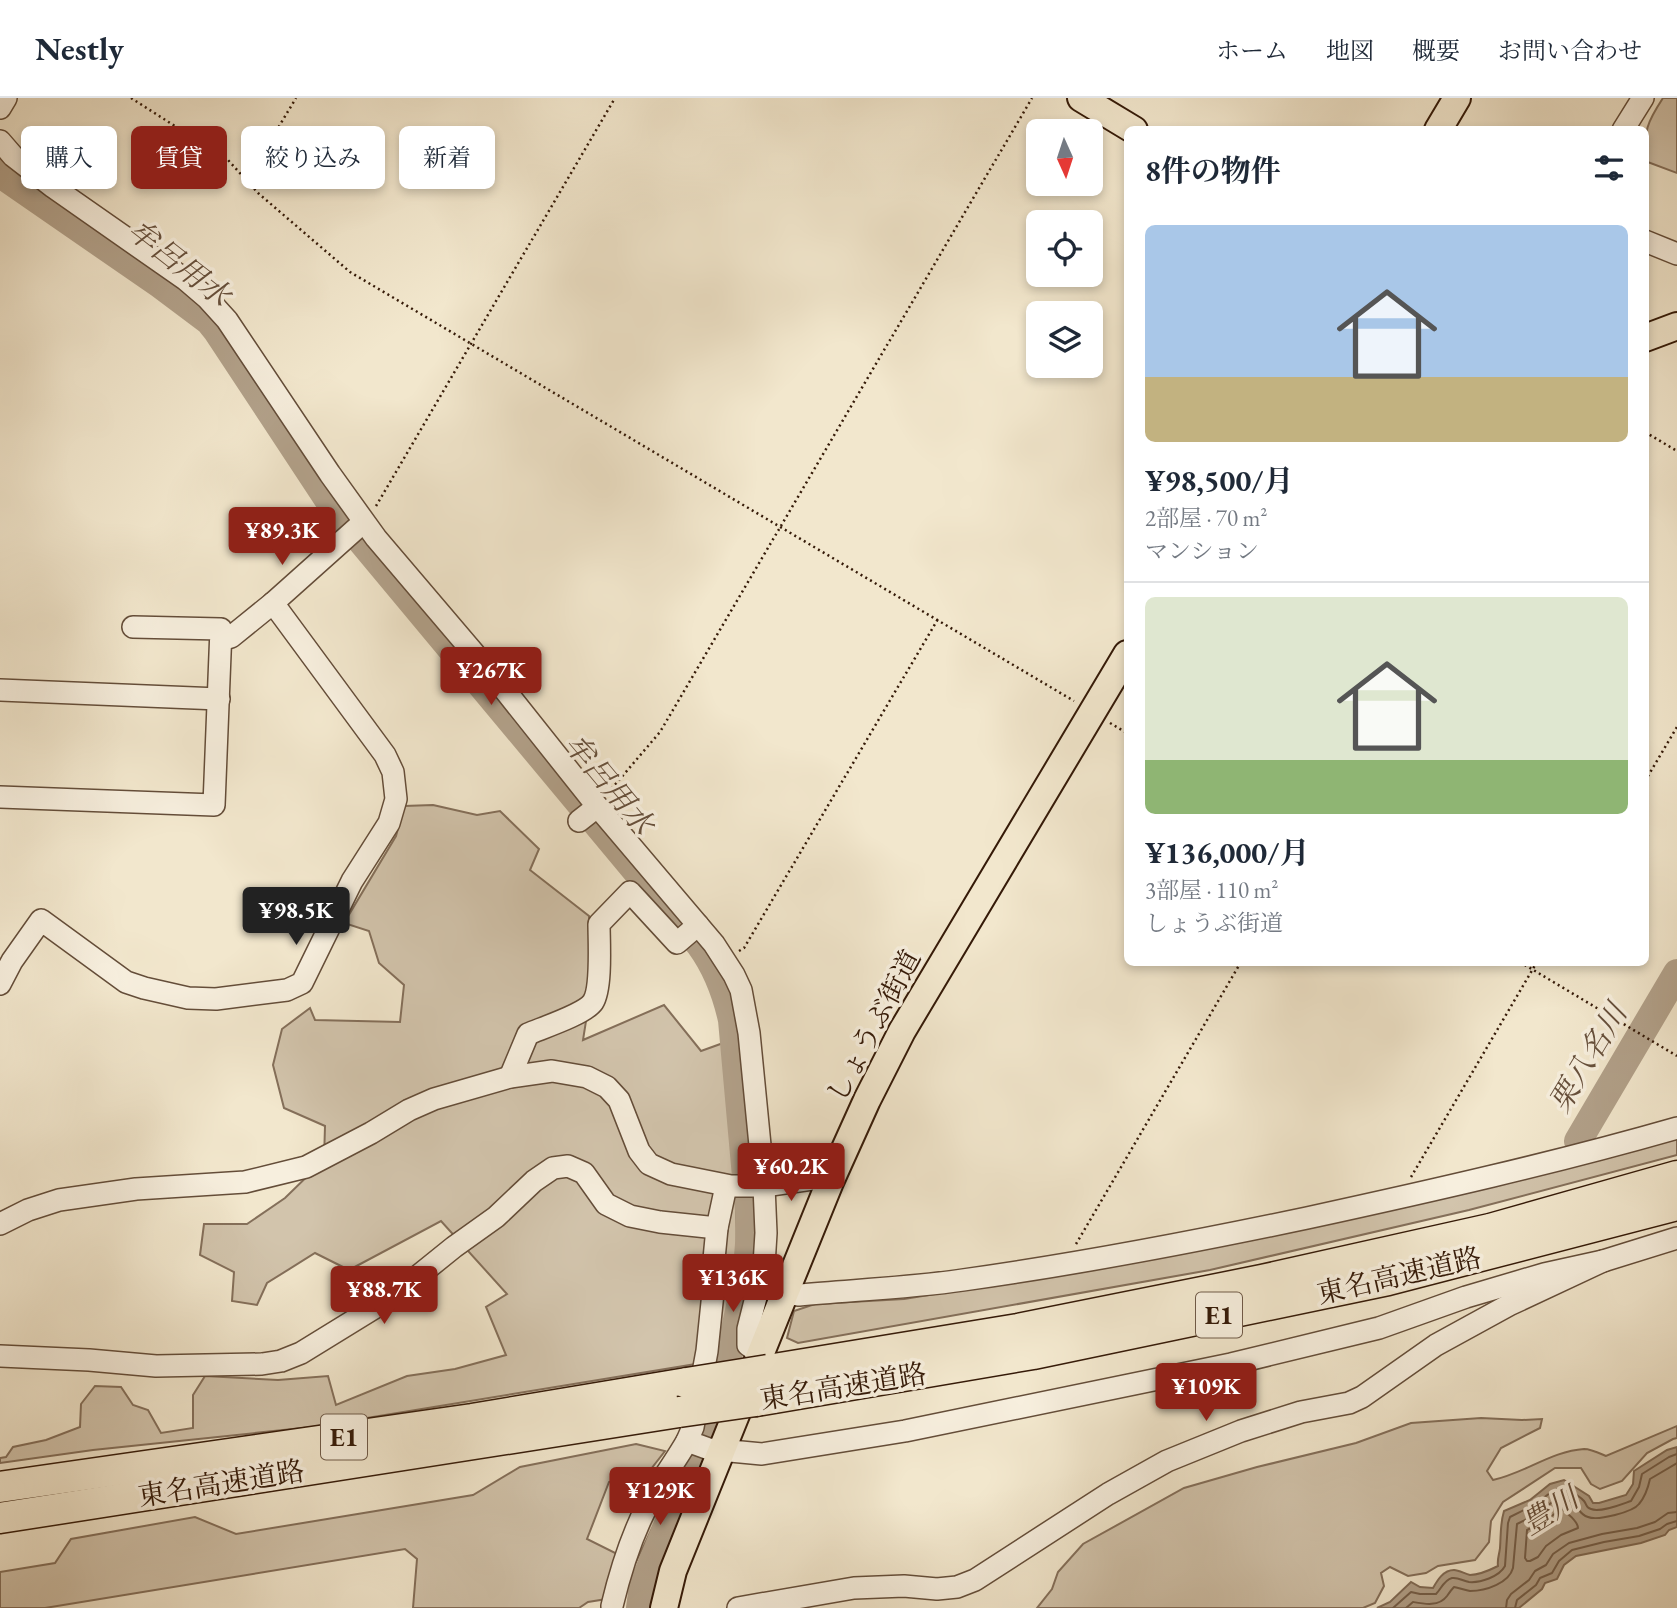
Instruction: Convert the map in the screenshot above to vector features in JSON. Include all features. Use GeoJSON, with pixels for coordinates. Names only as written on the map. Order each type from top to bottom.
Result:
{"type":"FeatureCollection","features":[{"type":"Feature","properties":{"kind":"highway","name":"東名高速道路"},"geometry":{"type":"LineString","coordinates":[[0,1487],[472,1419],[687,1383],[764,1362],[1018,1329],[1262,1280],[1490,1229],[1677,1176]]}},
{"type":"Feature","properties":{"kind":"highway","name":"東名高速道路"},"geometry":{"type":"LineString","coordinates":[[0,1518],[756,1401],[1033,1354],[1388,1280],[1677,1205]]}},
{"type":"Feature","properties":{"kind":"main road"},"geometry":{"type":"LineString","coordinates":[[1081,98],[1127,126]]}},
{"type":"Feature","properties":{"kind":"main road"},"geometry":{"type":"LineString","coordinates":[[1440,126],[1457,98]]}},
{"type":"Feature","properties":{"kind":"main road"},"geometry":{"type":"LineString","coordinates":[[1649,336],[1677,326]]}},
{"type":"Feature","properties":{"kind":"main road","name":"しょうぶ街道"},"geometry":{"type":"LineString","coordinates":[[664,1608],[703,1446],[764,1362],[785,1293],[867,1100],[902,1031],[1124,659]]}},
{"type":"Feature","properties":{"kind":"street"},"geometry":{"type":"LineString","coordinates":[[0,108],[6,98]]}},
{"type":"Feature","properties":{"kind":"street"},"geometry":{"type":"LineString","coordinates":[[1626,126],[1643,98]]}},
{"type":"Feature","properties":{"kind":"street"},"geometry":{"type":"LineString","coordinates":[[4,157],[53,187],[186,280],[227,320],[323,463],[355,530],[496,679],[589,812],[691,932],[714,944],[741,990],[746,1009],[766,1234],[764,1265],[748,1329],[748,1345],[764,1362]]}},
{"type":"Feature","properties":{"kind":"street"},"geometry":{"type":"LineString","coordinates":[[1649,243],[1677,254]]}},
{"type":"Feature","properties":{"kind":"street"},"geometry":{"type":"LineString","coordinates":[[221,640],[231,637],[273,603],[355,530]]}},
{"type":"Feature","properties":{"kind":"street"},"geometry":{"type":"LineString","coordinates":[[0,984],[12,961],[41,920],[126,982],[144,988],[188,998],[216,999],[287,990],[302,983],[352,881],[389,823],[396,799],[393,772],[385,755],[273,603]]}},
{"type":"Feature","properties":{"kind":"street"},"geometry":{"type":"LineString","coordinates":[[0,797],[214,805],[221,629],[133,627]]}},
{"type":"Feature","properties":{"kind":"street"},"geometry":{"type":"LineString","coordinates":[[0,690],[219,699]]}},
{"type":"Feature","properties":{"kind":"street"},"geometry":{"type":"LineString","coordinates":[[510,1077],[528,1034],[576,1014],[593,1002],[599,978],[599,924],[630,892],[677,943],[691,932]]}},
{"type":"Feature","properties":{"kind":"street"},"geometry":{"type":"LineString","coordinates":[[0,1224],[28,1210],[59,1200],[136,1189],[245,1182],[306,1167],[434,1099],[510,1077],[552,1071],[587,1077],[607,1087],[619,1100],[639,1151],[649,1164],[671,1174],[728,1186],[761,1187],[819,1178],[830,1182]]}},
{"type":"Feature","properties":{"kind":"street"},"geometry":{"type":"LineString","coordinates":[[785,1293],[799,1295],[960,1280],[1070,1264],[1407,1197],[1677,1128]]}},
{"type":"Feature","properties":{"kind":"street"},"geometry":{"type":"LineString","coordinates":[[0,1356],[156,1366],[262,1364],[281,1360],[301,1353],[392,1297],[496,1217],[552,1168],[568,1166],[584,1173],[607,1204],[629,1216],[717,1228]]}},
{"type":"Feature","properties":{"kind":"street"},"geometry":{"type":"LineString","coordinates":[[703,1446],[694,1427],[715,1283],[717,1228],[728,1186]]}},
{"type":"Feature","properties":{"kind":"street"},"geometry":{"type":"LineString","coordinates":[[611,1607],[622,1565],[643,1514],[658,1487],[676,1462],[703,1446],[762,1454],[905,1431],[1231,1364],[1380,1328],[1466,1297],[1544,1274],[1603,1261],[1677,1238]]}},
{"type":"Feature","properties":{"kind":"street"},"geometry":{"type":"LineString","coordinates":[[738,1608],[855,1588],[904,1586],[937,1589],[957,1587],[975,1580],[1108,1494],[1167,1461],[1253,1427],[1301,1412],[1349,1403],[1436,1345],[1603,1261]]}},
{"type":"Feature","properties":{"kind":"path"},"geometry":{"type":"LineString","coordinates":[[131,98],[228,160],[241,174]]}},
{"type":"Feature","properties":{"kind":"path"},"geometry":{"type":"LineString","coordinates":[[279,126],[296,98]]}},
{"type":"Feature","properties":{"kind":"path"},"geometry":{"type":"LineString","coordinates":[[355,530],[371,514],[615,98]]}},
{"type":"Feature","properties":{"kind":"path"},"geometry":{"type":"LineString","coordinates":[[589,812],[660,732],[1032,98]]}},
{"type":"Feature","properties":{"kind":"path"},"geometry":{"type":"LineString","coordinates":[[255,189],[350,272],[1124,731]]}},
{"type":"Feature","properties":{"kind":"path"},"geometry":{"type":"LineString","coordinates":[[1649,434],[1677,451]]}},
{"type":"Feature","properties":{"kind":"path"},"geometry":{"type":"LineString","coordinates":[[724,960],[744,948],[938,619]]}},
{"type":"Feature","properties":{"kind":"path"},"geometry":{"type":"LineString","coordinates":[[1649,774],[1677,727]]}},
{"type":"Feature","properties":{"kind":"path"},"geometry":{"type":"LineString","coordinates":[[1070,1264],[1070,1254],[1239,966]]}},
{"type":"Feature","properties":{"kind":"path"},"geometry":{"type":"LineString","coordinates":[[1526,966],[1677,1056]]}},
{"type":"Feature","properties":{"kind":"path"},"geometry":{"type":"LineString","coordinates":[[1407,1197],[1405,1188],[1534,966]]}},
{"type":"Feature","properties":{"kind":"shaded area"},"geometry":{"type":"Polygon","coordinates":[[[1663,98],[1677,98],[1677,173],[1649,162],[1648,126],[1663,98]]]}},
{"type":"Feature","properties":{"kind":"shaded area"},"geometry":{"type":"Polygon","coordinates":[[[433,805],[477,815],[500,811],[539,849],[530,870],[589,916],[592,983],[583,1040],[664,1005],[701,1051],[726,1042],[735,1163],[737,1264],[729,1323],[714,1361],[312,1427],[93,1450],[0,1463],[0,1458],[6,1457],[13,1447],[46,1440],[80,1427],[81,1404],[95,1386],[121,1387],[133,1405],[148,1410],[161,1433],[193,1428],[193,1395],[205,1376],[278,1380],[328,1376],[336,1405],[407,1376],[455,1369],[506,1355],[486,1307],[507,1294],[441,1221],[349,1270],[315,1253],[267,1283],[257,1305],[232,1301],[234,1272],[200,1255],[204,1224],[247,1224],[285,1198],[324,1160],[325,1126],[284,1108],[273,1065],[282,1029],[310,1008],[315,1020],[400,1022],[404,985],[379,963],[369,931],[344,923],[396,836],[404,806],[433,805]]]}},
{"type":"Feature","properties":{"kind":"shaded area"},"geometry":{"type":"Polygon","coordinates":[[[1677,1136],[1677,1155],[1469,1210],[1210,1270],[798,1343],[787,1338],[794,1311],[815,1304],[904,1299],[1122,1264],[1677,1136]]]}},
{"type":"Feature","properties":{"kind":"shaded area"},"geometry":{"type":"Polygon","coordinates":[[[1481,1418],[1542,1419],[1540,1428],[1501,1448],[1487,1471],[1493,1480],[1572,1451],[1587,1449],[1606,1456],[1677,1426],[1677,1438],[1647,1453],[1622,1481],[1600,1489],[1591,1484],[1581,1468],[1555,1468],[1503,1502],[1491,1521],[1489,1542],[1475,1560],[1438,1566],[1426,1573],[1408,1576],[1390,1567],[1381,1573],[1384,1586],[1375,1603],[1363,1608],[1037,1608],[1052,1589],[1058,1572],[1083,1544],[1184,1488],[1356,1443],[1411,1423],[1481,1418]]]}},
{"type":"Feature","properties":{"kind":"shaded area"},"geometry":{"type":"Polygon","coordinates":[[[636,1444],[665,1451],[651,1469],[609,1482],[587,1539],[623,1557],[651,1509],[666,1500],[619,1597],[588,1602],[579,1608],[413,1608],[417,1559],[405,1549],[45,1608],[0,1608],[0,1572],[55,1563],[71,1539],[195,1517],[236,1534],[473,1495],[520,1467],[636,1444]]]}},
{"type":"Feature","properties":{"kind":"water","name":"豊川"},"geometry":{"type":"Polygon","coordinates":[[[1677,1447],[1677,1527],[1665,1535],[1641,1543],[1576,1556],[1564,1565],[1557,1579],[1545,1583],[1542,1589],[1519,1608],[1377,1608],[1390,1602],[1411,1582],[1420,1587],[1433,1588],[1441,1576],[1450,1570],[1473,1575],[1498,1566],[1504,1511],[1530,1500],[1550,1484],[1564,1480],[1589,1496],[1593,1503],[1599,1503],[1626,1495],[1633,1484],[1634,1471],[1667,1450],[1677,1447]]]}},
{"type":"Feature","properties":{"kind":"waterway","name":"牟呂用水"},"geometry":{"type":"LineString","coordinates":[[0,171],[6,178],[209,321],[333,507],[696,940],[720,981],[732,1020],[749,1210],[746,1270],[722,1378],[698,1448],[643,1585],[640,1608]]}},
{"type":"Feature","properties":{"kind":"waterway","name":"栗八名川"},"geometry":{"type":"LineString","coordinates":[[1578,1141],[1677,973]]}}]}
